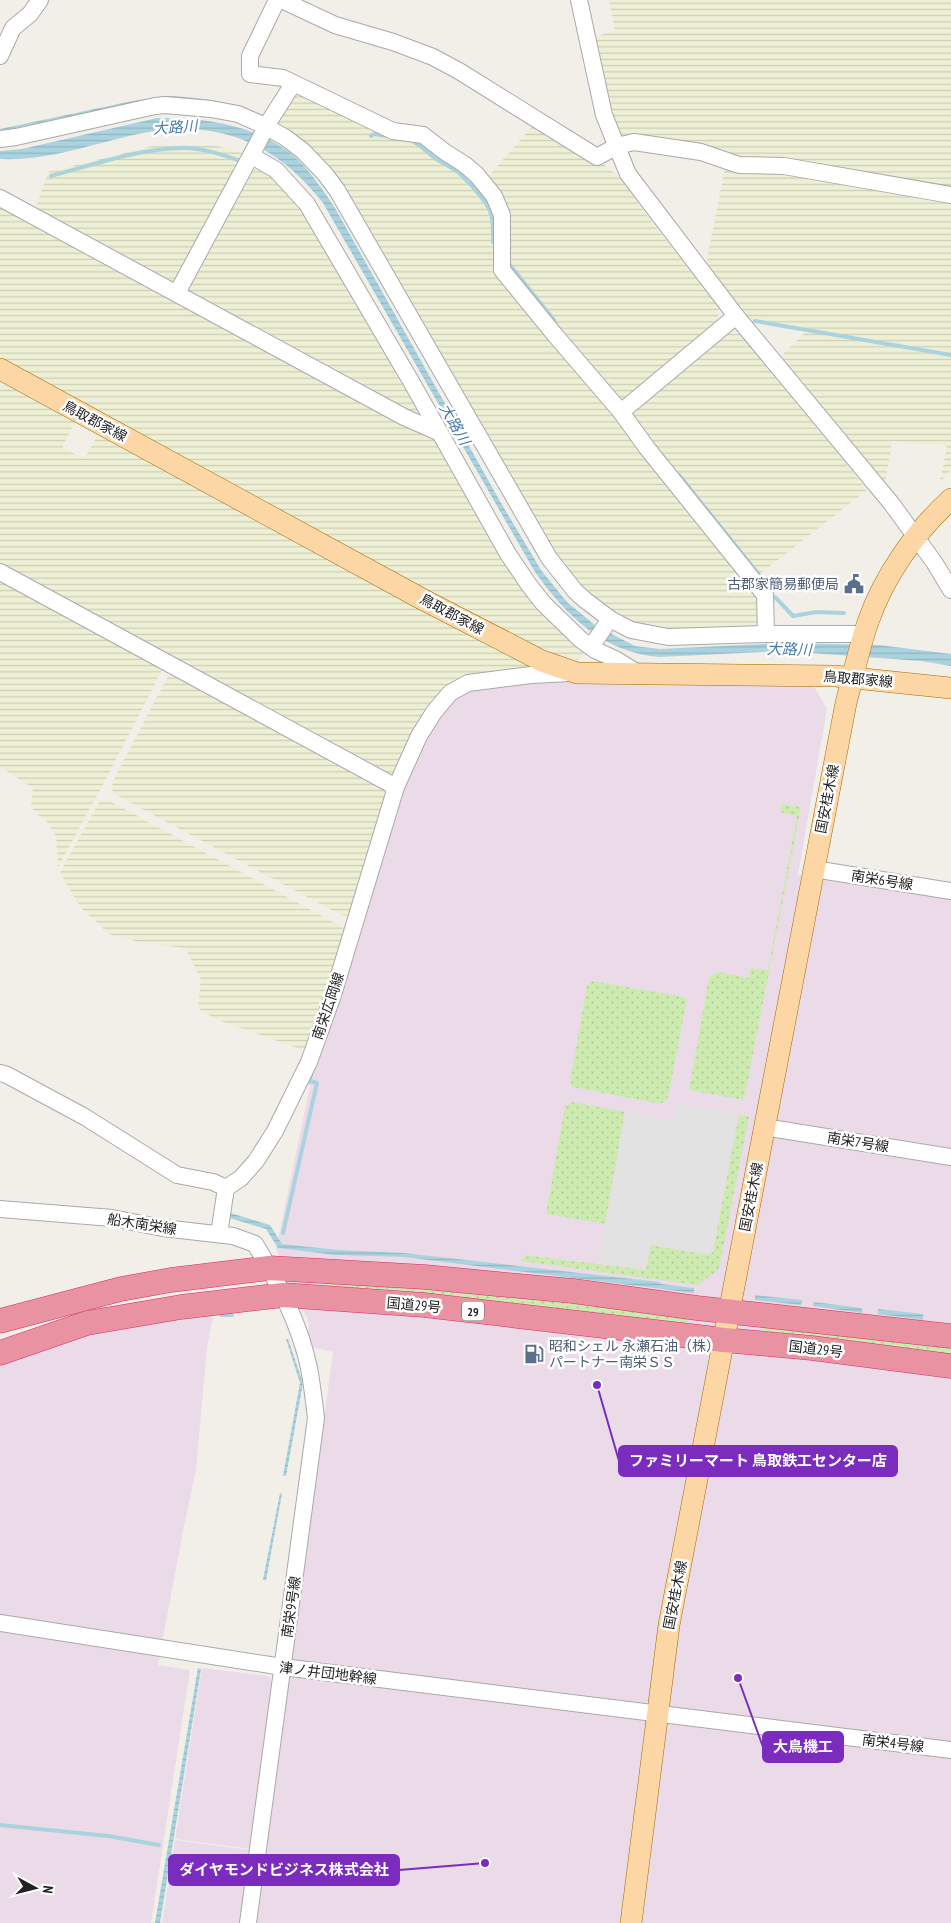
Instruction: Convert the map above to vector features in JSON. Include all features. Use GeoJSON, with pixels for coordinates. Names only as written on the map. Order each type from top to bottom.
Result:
{"type":"FeatureCollection","features":[{"type":"Feature","properties":{"kind":"highway","name":"国道29号"},"geometry":{"type":"LineString","coordinates":[[0,1321],[121,1288],[269,1268],[425,1277],[573,1291],[729,1312],[951,1336]]}},
{"type":"Feature","properties":{"kind":"highway","name":"国道29号"},"geometry":{"type":"LineString","coordinates":[[0,1353],[86,1323],[181,1307],[283,1295],[424,1305],[724,1340],[812,1348],[951,1366]]}},
{"type":"Feature","properties":{"kind":"main road","name":"鳥取郡家線"},"geometry":{"type":"LineString","coordinates":[[2,374],[440,608],[542,661],[577,673],[854,670],[951,688]]}},
{"type":"Feature","properties":{"kind":"main road","name":"国安桂木線"},"geometry":{"type":"LineString","coordinates":[[631,1923],[656,1714],[669,1625],[854,670],[880,591],[916,537],[951,499]]}},
{"type":"Feature","properties":{"kind":"street"},"geometry":{"type":"LineString","coordinates":[[0,56],[13,28],[30,14],[40,0]]}},
{"type":"Feature","properties":{"kind":"street"},"geometry":{"type":"LineString","coordinates":[[277,0],[250,56],[250,74],[283,78],[394,131],[422,135],[476,174],[494,196],[502,215],[502,270],[621,412],[647,448],[765,595],[766,634]]}},
{"type":"Feature","properties":{"kind":"street"},"geometry":{"type":"LineString","coordinates":[[282,0],[335,24],[393,42],[432,57],[459,71],[597,157],[617,146],[634,142],[666,145],[701,152],[739,165],[784,166],[951,195]]}},
{"type":"Feature","properties":{"kind":"street"},"geometry":{"type":"LineString","coordinates":[[579,0],[604,114],[628,174],[736,316],[891,503],[934,562],[951,590]]}},
{"type":"Feature","properties":{"kind":"street"},"geometry":{"type":"LineString","coordinates":[[177,293],[278,105],[293,84]]}},
{"type":"Feature","properties":{"kind":"street"},"geometry":{"type":"LineString","coordinates":[[0,139],[165,105],[211,109],[238,114],[266,127],[303,151],[337,190],[549,558],[575,591],[610,619],[631,630],[668,636],[766,634],[863,638]]}},
{"type":"Feature","properties":{"kind":"street"},"geometry":{"type":"LineString","coordinates":[[252,155],[276,170],[308,204],[508,554],[529,585],[580,640],[638,673]]}},
{"type":"Feature","properties":{"kind":"street"},"geometry":{"type":"LineString","coordinates":[[0,198],[404,417],[438,432]]}},
{"type":"Feature","properties":{"kind":"street"},"geometry":{"type":"LineString","coordinates":[[621,412],[736,316]]}},
{"type":"Feature","properties":{"kind":"street"},"geometry":{"type":"LineString","coordinates":[[0,572],[396,787]]}},
{"type":"Feature","properties":{"kind":"street"},"geometry":{"type":"LineString","coordinates":[[590,647],[610,619]]}},
{"type":"Feature","properties":{"kind":"street","name":"南栄広岡線"},"geometry":{"type":"LineString","coordinates":[[226,1188],[241,1178],[259,1156],[275,1131],[309,1062],[333,995],[396,787],[419,736],[434,712],[450,693],[468,683],[531,675],[577,673]]}},
{"type":"Feature","properties":{"kind":"street","name":"南栄6号線"},"geometry":{"type":"LineString","coordinates":[[814,869],[951,891]]}},
{"type":"Feature","properties":{"kind":"street"},"geometry":{"type":"LineString","coordinates":[[0,1073],[7,1074],[84,1117],[177,1175],[213,1182],[226,1188],[219,1234]]}},
{"type":"Feature","properties":{"kind":"street","name":"南栄7号線"},"geometry":{"type":"LineString","coordinates":[[764,1127],[951,1156]]}},
{"type":"Feature","properties":{"kind":"street","name":"船木南栄線"},"geometry":{"type":"LineString","coordinates":[[0,1209],[112,1218],[163,1228],[233,1236],[255,1244],[269,1268]]}},
{"type":"Feature","properties":{"kind":"street","name":"南栄9号線"},"geometry":{"type":"LineString","coordinates":[[248,1923],[316,1418],[309,1366],[295,1324],[269,1268]]}},
{"type":"Feature","properties":{"kind":"street","name":"津ノ井団地幹線"},"geometry":{"type":"LineString","coordinates":[[0,1623],[283,1667],[656,1714]]}},
{"type":"Feature","properties":{"kind":"street","name":"南栄4号線"},"geometry":{"type":"LineString","coordinates":[[656,1714],[951,1750]]}},
{"type":"Feature","properties":{"kind":"shaded area"},"geometry":{"type":"Polygon","coordinates":[[[503,680],[813,685],[827,709],[798,875],[951,899],[951,1923],[256,1923],[333,1352],[311,1347],[308,1333],[309,1323],[276,1249],[310,1086],[303,1081],[397,794],[449,697],[503,680]]]}},
{"type":"Feature","properties":{"kind":"shaded area"},"geometry":{"type":"Polygon","coordinates":[[[677,1103],[738,1114],[712,1252],[708,1254],[650,1244],[645,1269],[599,1263],[625,1112],[673,1121],[677,1103]]]}},
{"type":"Feature","properties":{"kind":"shaded area"},"geometry":{"type":"Polygon","coordinates":[[[214,1311],[207,1348],[196,1470],[158,1665],[190,1670],[151,1923],[0,1923],[0,1362],[108,1328],[214,1311]]]}},
{"type":"Feature","properties":{"kind":"shaded area"},"geometry":{"type":"Polygon","coordinates":[[[202,1668],[268,1676],[274,1684],[251,1849],[175,1839],[202,1668]]]}},
{"type":"Feature","properties":{"kind":"shaded area"},"geometry":{"type":"Polygon","coordinates":[[[175,1840],[250,1850],[240,1923],[162,1923],[175,1840]]]}},
{"type":"Feature","properties":{"kind":"green space"},"geometry":{"type":"Polygon","coordinates":[[[609,0],[951,0],[951,190],[739,160],[635,134],[622,135],[616,131],[593,37],[615,31],[609,0]]]}},
{"type":"Feature","properties":{"kind":"green space"},"geometry":{"type":"Polygon","coordinates":[[[292,91],[414,136],[465,170],[497,211],[496,264],[759,595],[762,630],[644,630],[578,591],[336,184],[271,126],[292,91]]]}},
{"type":"Feature","properties":{"kind":"green space"},"geometry":{"type":"Polygon","coordinates":[[[536,122],[606,166],[621,179],[653,224],[716,302],[719,309],[717,322],[624,404],[508,272],[486,179],[536,122]]]}},
{"type":"Feature","properties":{"kind":"green space"},"geometry":{"type":"Polygon","coordinates":[[[152,146],[218,146],[248,155],[172,286],[34,212],[48,172],[152,146]]]}},
{"type":"Feature","properties":{"kind":"green space"},"geometry":{"type":"Polygon","coordinates":[[[252,159],[285,183],[405,377],[425,423],[183,292],[252,159]]]}},
{"type":"Feature","properties":{"kind":"green space"},"geometry":{"type":"Polygon","coordinates":[[[725,168],[756,170],[951,200],[951,470],[940,482],[947,446],[892,441],[886,479],[881,482],[780,357],[806,332],[753,323],[706,264],[725,168]]]}},
{"type":"Feature","properties":{"kind":"green space"},"geometry":{"type":"Polygon","coordinates":[[[0,203],[434,434],[496,537],[586,650],[578,660],[547,652],[459,608],[0,359],[0,203]]]}},
{"type":"Feature","properties":{"kind":"green space"},"geometry":{"type":"Polygon","coordinates":[[[730,332],[742,335],[867,490],[756,577],[629,411],[725,334],[730,332]]]}},
{"type":"Feature","properties":{"kind":"green space"},"geometry":{"type":"Polygon","coordinates":[[[9,385],[76,420],[62,447],[84,459],[99,433],[541,667],[471,679],[393,776],[0,570],[0,387],[9,385]]]}},
{"type":"Feature","properties":{"kind":"green space"},"geometry":{"type":"Polygon","coordinates":[[[0,579],[160,666],[162,670],[58,867],[56,836],[45,819],[36,814],[31,806],[33,788],[0,767],[0,579]]]}},
{"type":"Feature","properties":{"kind":"green space"},"geometry":{"type":"Polygon","coordinates":[[[172,675],[382,785],[389,794],[349,916],[341,915],[114,794],[112,790],[113,781],[168,676],[172,675]]]}},
{"type":"Feature","properties":{"kind":"green space"},"geometry":{"type":"Polygon","coordinates":[[[106,799],[346,929],[309,1052],[215,1019],[198,1008],[201,979],[185,948],[147,944],[109,934],[81,908],[60,873],[100,800],[106,799]]]}},
{"type":"Feature","properties":{"kind":"green space"},"geometry":{"type":"Polygon","coordinates":[[[782,804],[801,807],[744,1100],[689,1090],[709,977],[718,972],[749,978],[751,968],[768,970],[797,816],[780,812],[782,804]]]}},
{"type":"Feature","properties":{"kind":"green space"},"geometry":{"type":"Polygon","coordinates":[[[593,981],[687,999],[668,1098],[661,1104],[572,1087],[570,1083],[587,985],[593,981]]]}},
{"type":"Feature","properties":{"kind":"green space"},"geometry":{"type":"Polygon","coordinates":[[[573,1102],[625,1112],[605,1224],[546,1214],[565,1106],[573,1102]]]}},
{"type":"Feature","properties":{"kind":"green space"},"geometry":{"type":"Polygon","coordinates":[[[739,1114],[749,1117],[719,1269],[698,1285],[521,1261],[525,1255],[646,1270],[651,1245],[708,1255],[713,1252],[739,1114]]]}},
{"type":"Feature","properties":{"kind":"green space"},"geometry":{"type":"Polygon","coordinates":[[[327,1280],[401,1283],[581,1303],[688,1319],[687,1327],[436,1297],[397,1290],[327,1286],[327,1280]]]}},
{"type":"Feature","properties":{"kind":"green space"},"geometry":{"type":"Polygon","coordinates":[[[764,1321],[951,1343],[951,1359],[763,1331],[764,1321]]]}},
{"type":"Feature","properties":{"kind":"water"},"geometry":{"type":"Polygon","coordinates":[[[171,96],[219,101],[265,116],[264,118],[152,99],[0,131],[0,129],[137,100],[171,96]]]}},
{"type":"Feature","properties":{"kind":"water","name":"大路川"},"geometry":{"type":"Polygon","coordinates":[[[157,118],[212,121],[248,130],[280,146],[295,157],[306,169],[335,208],[501,503],[541,570],[567,602],[596,626],[635,646],[660,649],[784,643],[879,645],[951,654],[951,666],[921,661],[783,651],[659,657],[639,654],[620,648],[587,629],[559,603],[535,572],[323,203],[285,164],[264,150],[241,139],[218,132],[193,129],[138,134],[53,155],[0,159],[0,151],[22,149],[157,118]]]}},
{"type":"Feature","properties":{"kind":"water"},"geometry":{"type":"Polygon","coordinates":[[[227,1212],[270,1225],[282,1244],[338,1250],[404,1253],[659,1282],[661,1284],[694,1288],[694,1293],[404,1257],[336,1255],[278,1248],[266,1229],[226,1217],[227,1212]]]}},
{"type":"Feature","properties":{"kind":"water"},"geometry":{"type":"Polygon","coordinates":[[[755,1295],[802,1300],[801,1305],[755,1300],[755,1295]]]}},
{"type":"Feature","properties":{"kind":"water"},"geometry":{"type":"Polygon","coordinates":[[[814,1302],[862,1308],[862,1313],[813,1306],[814,1302]]]}},
{"type":"Feature","properties":{"kind":"water"},"geometry":{"type":"Polygon","coordinates":[[[878,1309],[923,1314],[923,1320],[878,1314],[878,1309]]]}},
{"type":"Feature","properties":{"kind":"water"},"geometry":{"type":"Polygon","coordinates":[[[286,1339],[288,1339],[303,1383],[286,1476],[283,1476],[300,1383],[286,1339]]]}},
{"type":"Feature","properties":{"kind":"water"},"geometry":{"type":"Polygon","coordinates":[[[280,1493],[282,1494],[266,1580],[263,1580],[280,1493]]]}},
{"type":"Feature","properties":{"kind":"water"},"geometry":{"type":"Polygon","coordinates":[[[198,1668],[201,1669],[160,1923],[155,1923],[198,1668]]]}},
{"type":"Feature","properties":{"kind":"waterway"},"geometry":{"type":"LineString","coordinates":[[371,136],[374,134],[386,136]]}},
{"type":"Feature","properties":{"kind":"waterway"},"geometry":{"type":"LineString","coordinates":[[410,140],[458,172],[478,193],[487,205],[492,217],[493,242]]}},
{"type":"Feature","properties":{"kind":"waterway"},"geometry":{"type":"LineString","coordinates":[[51,176],[117,158],[167,149],[199,149],[243,162]]}},
{"type":"Feature","properties":{"kind":"waterway"},"geometry":{"type":"LineString","coordinates":[[510,265],[554,320]]}},
{"type":"Feature","properties":{"kind":"waterway"},"geometry":{"type":"LineString","coordinates":[[755,321],[951,355]]}},
{"type":"Feature","properties":{"kind":"waterway"},"geometry":{"type":"LineString","coordinates":[[679,475],[764,581]]}},
{"type":"Feature","properties":{"kind":"waterway"},"geometry":{"type":"LineString","coordinates":[[775,597],[793,616],[816,612],[844,613]]}},
{"type":"Feature","properties":{"kind":"waterway"},"geometry":{"type":"LineString","coordinates":[[283,1233],[317,1083],[309,1081],[311,1075]]}},
{"type":"Feature","properties":{"kind":"waterway"},"geometry":{"type":"LineString","coordinates":[[221,1315],[232,1315]]}},
{"type":"Feature","properties":{"kind":"waterway"},"geometry":{"type":"LineString","coordinates":[[0,1825],[108,1836],[159,1845]]}},
{"type":"Feature","properties":{"kind":"place","name":"古郡家簡易郵便局"},"geometry":{"type":"Point","coordinates":[854,584]}},
{"type":"Feature","properties":{"kind":"place","name":"昭和シェル 永瀬石油（株） パートナー南栄ＳＳ"},"geometry":{"type":"Point","coordinates":[534,1354]}},
{"type":"Feature","properties":{"kind":"place","name":"ファミリーマート 鳥取鉄工センター店"},"geometry":{"type":"Point","coordinates":[597,1385]}},
{"type":"Feature","properties":{"kind":"place","name":"大鳥機工"},"geometry":{"type":"Point","coordinates":[738,1678]}},
{"type":"Feature","properties":{"kind":"place","name":"ダイヤモンドビジネス株式会社"},"geometry":{"type":"Point","coordinates":[485,1863]}}]}
